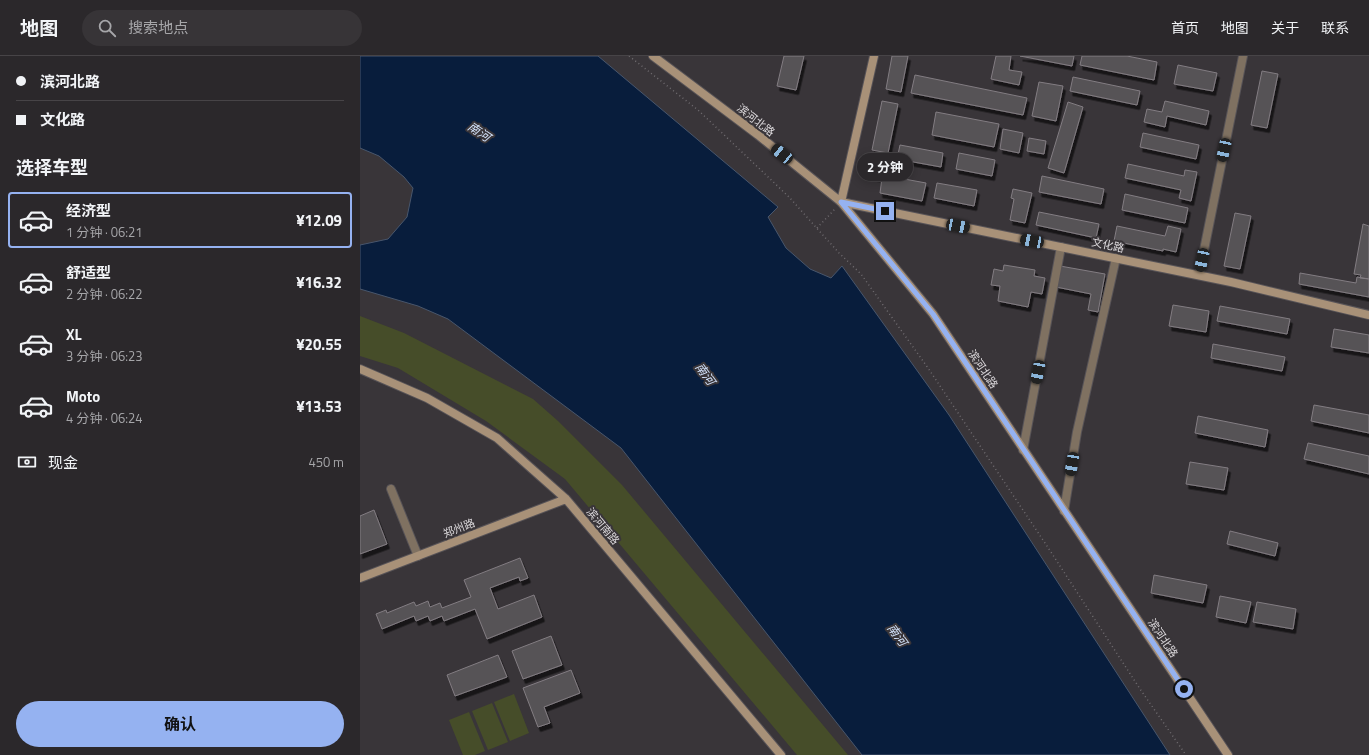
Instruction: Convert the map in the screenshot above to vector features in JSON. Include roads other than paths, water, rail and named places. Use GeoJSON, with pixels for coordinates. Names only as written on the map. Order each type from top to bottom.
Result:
{"type":"FeatureCollection","features":[{"type":"Feature","properties":{"kind":"street","name":"滨河北路"},"geometry":{"type":"LineString","coordinates":[[652,56],[758,135],[841,202],[933,314],[1228,755]]}},
{"type":"Feature","properties":{"kind":"street"},"geometry":{"type":"LineString","coordinates":[[841,202],[874,56]]}},
{"type":"Feature","properties":{"kind":"street"},"geometry":{"type":"LineString","coordinates":[[1199,275],[1243,56]]}},
{"type":"Feature","properties":{"kind":"street","name":"文化路"},"geometry":{"type":"LineString","coordinates":[[841,202],[1199,275],[1369,315]]}},
{"type":"Feature","properties":{"kind":"street"},"geometry":{"type":"LineString","coordinates":[[1023,450],[1061,247]]}},
{"type":"Feature","properties":{"kind":"street"},"geometry":{"type":"LineString","coordinates":[[1064,511],[1077,432],[1116,258]]}},
{"type":"Feature","properties":{"kind":"street","name":"滨河南路"},"geometry":{"type":"LineString","coordinates":[[360,369],[427,398],[497,438],[566,498],[781,755]]}},
{"type":"Feature","properties":{"kind":"street"},"geometry":{"type":"LineString","coordinates":[[391,489],[418,556]]}},
{"type":"Feature","properties":{"kind":"street","name":"郑州路"},"geometry":{"type":"LineString","coordinates":[[360,578],[566,498]]}},
{"type":"Feature","properties":{"kind":"water","name":"南河"},"geometry":{"type":"Polygon","coordinates":[[[360,56],[598,56],[778,207],[768,217],[786,248],[810,269],[831,278],[842,266],[949,415],[1170,755],[862,755],[621,448],[448,319],[418,306],[360,289],[360,245],[388,239],[407,217],[413,188],[404,177],[379,156],[360,148],[360,56]]]}}]}
